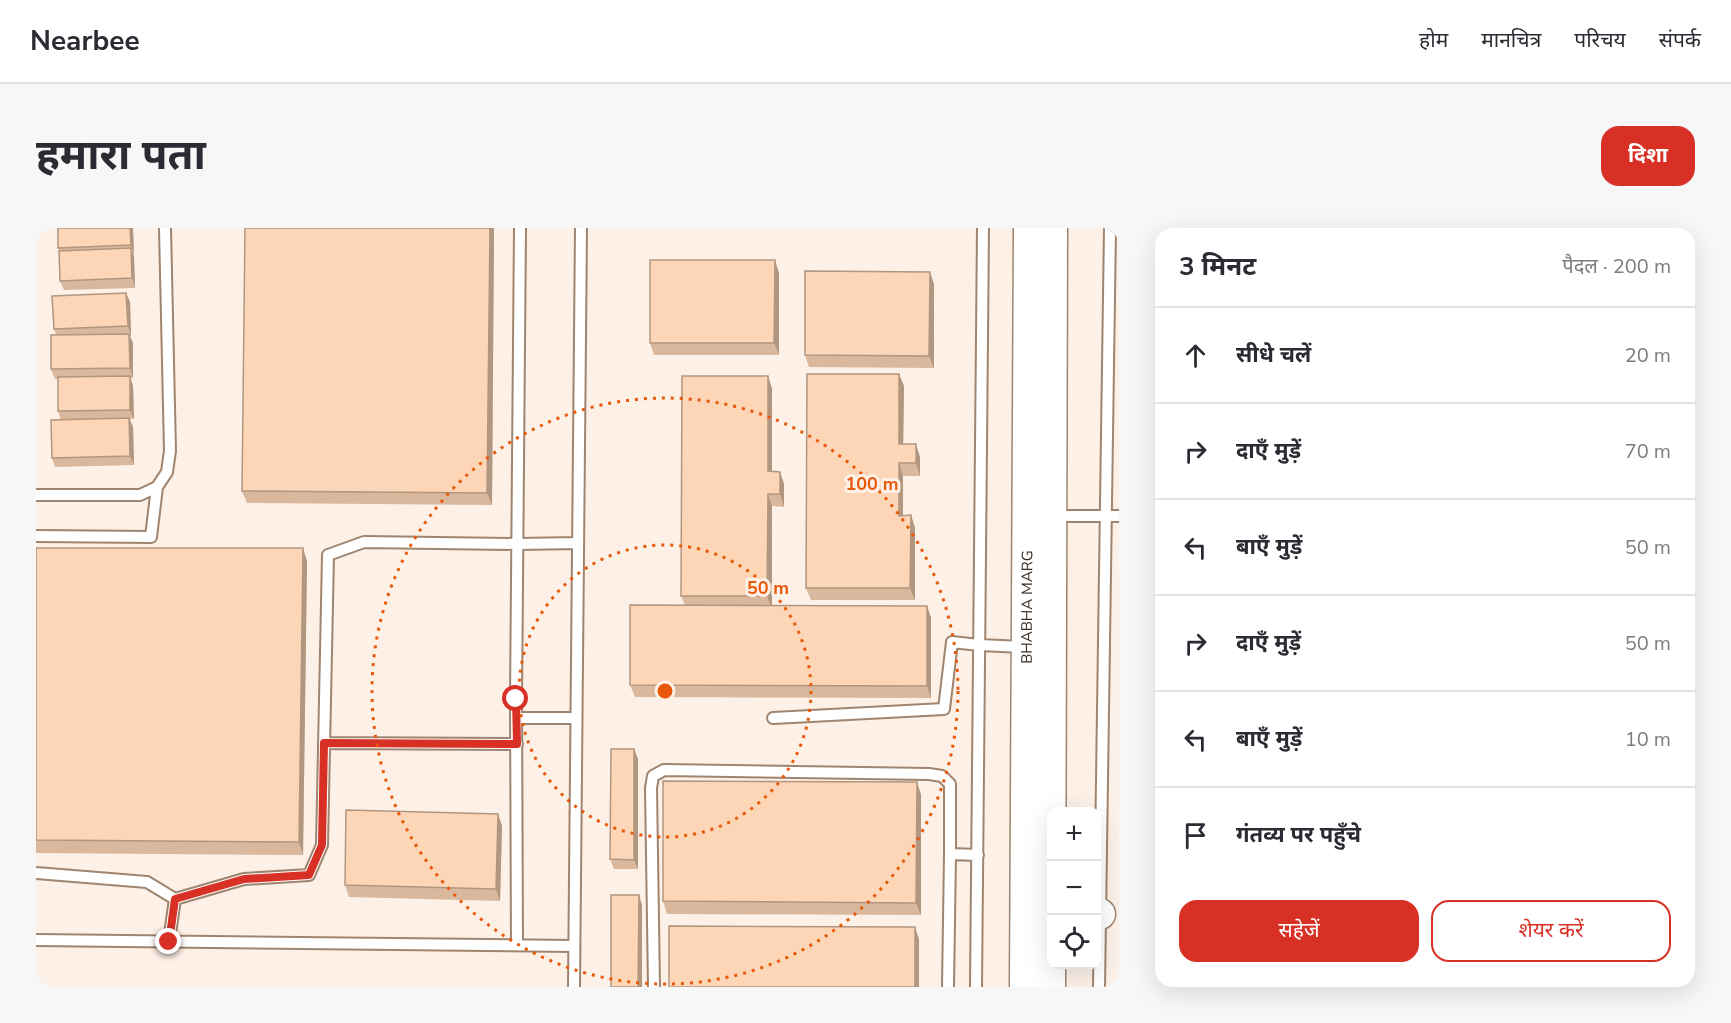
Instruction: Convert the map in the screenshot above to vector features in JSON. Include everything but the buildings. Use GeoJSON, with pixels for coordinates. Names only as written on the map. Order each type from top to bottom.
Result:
{"type":"FeatureCollection","features":[{"type":"Feature","properties":{"kind":"street","name":"BHABHA MARG"},"geometry":{"type":"LineString","coordinates":[[1029,228],[1050,861]]}},
{"type":"Feature","properties":{"kind":"street","name":"BHABHA MARG"},"geometry":{"type":"LineString","coordinates":[[1025,987],[1027,647],[1040,516],[1052,228]]}},
{"type":"Feature","properties":{"kind":"street","name":"BHABHA MARG"},"geometry":{"type":"LineString","coordinates":[[1050,987],[1051,915]]}},
{"type":"Feature","properties":{"kind":"lane"},"geometry":{"type":"LineString","coordinates":[[36,536],[151,537],[157,487],[167,472],[170,451],[165,228]]}},
{"type":"Feature","properties":{"kind":"lane"},"geometry":{"type":"LineString","coordinates":[[517,945],[516,718],[520,228]]}},
{"type":"Feature","properties":{"kind":"lane"},"geometry":{"type":"LineString","coordinates":[[574,987],[581,228]]}},
{"type":"Feature","properties":{"kind":"lane"},"geometry":{"type":"LineString","coordinates":[[976,987],[983,228]]}},
{"type":"Feature","properties":{"kind":"lane"},"geometry":{"type":"LineString","coordinates":[[1099,861],[1113,231]]}},
{"type":"Feature","properties":{"kind":"lane"},"geometry":{"type":"LineString","coordinates":[[36,495],[140,495],[157,487]]}},
{"type":"Feature","properties":{"kind":"lane"},"geometry":{"type":"LineString","coordinates":[[1040,516],[1119,516]]}},
{"type":"Feature","properties":{"kind":"lane"},"geometry":{"type":"LineString","coordinates":[[36,873],[147,882],[175,899],[244,879],[309,875],[322,845],[328,555],[364,542],[578,543]]}},
{"type":"Feature","properties":{"kind":"lane"},"geometry":{"type":"LineString","coordinates":[[773,718],[944,709],[952,642],[1027,647]]}},
{"type":"Feature","properties":{"kind":"lane"},"geometry":{"type":"LineString","coordinates":[[516,718],[576,717]]}},
{"type":"Feature","properties":{"kind":"lane"},"geometry":{"type":"LineString","coordinates":[[324,743],[517,744]]}},
{"type":"Feature","properties":{"kind":"lane"},"geometry":{"type":"LineString","coordinates":[[654,987],[651,788],[652,776],[664,770],[942,776],[950,784],[948,987]]}},
{"type":"Feature","properties":{"kind":"lane"},"geometry":{"type":"LineString","coordinates":[[950,854],[978,855]]}},
{"type":"Feature","properties":{"kind":"lane"},"geometry":{"type":"LineString","coordinates":[[169,942],[175,899]]}},
{"type":"Feature","properties":{"kind":"lane"},"geometry":{"type":"LineString","coordinates":[[1098,915],[1099,987]]}},
{"type":"Feature","properties":{"kind":"lane"},"geometry":{"type":"LineString","coordinates":[[36,940],[574,946]]}},
{"type":"Feature","properties":{"kind":"route"},"geometry":{"type":"LineString","coordinates":[[169,942],[175,899],[244,879],[309,875],[322,845],[324,743],[517,744],[516,699]]}}]}
